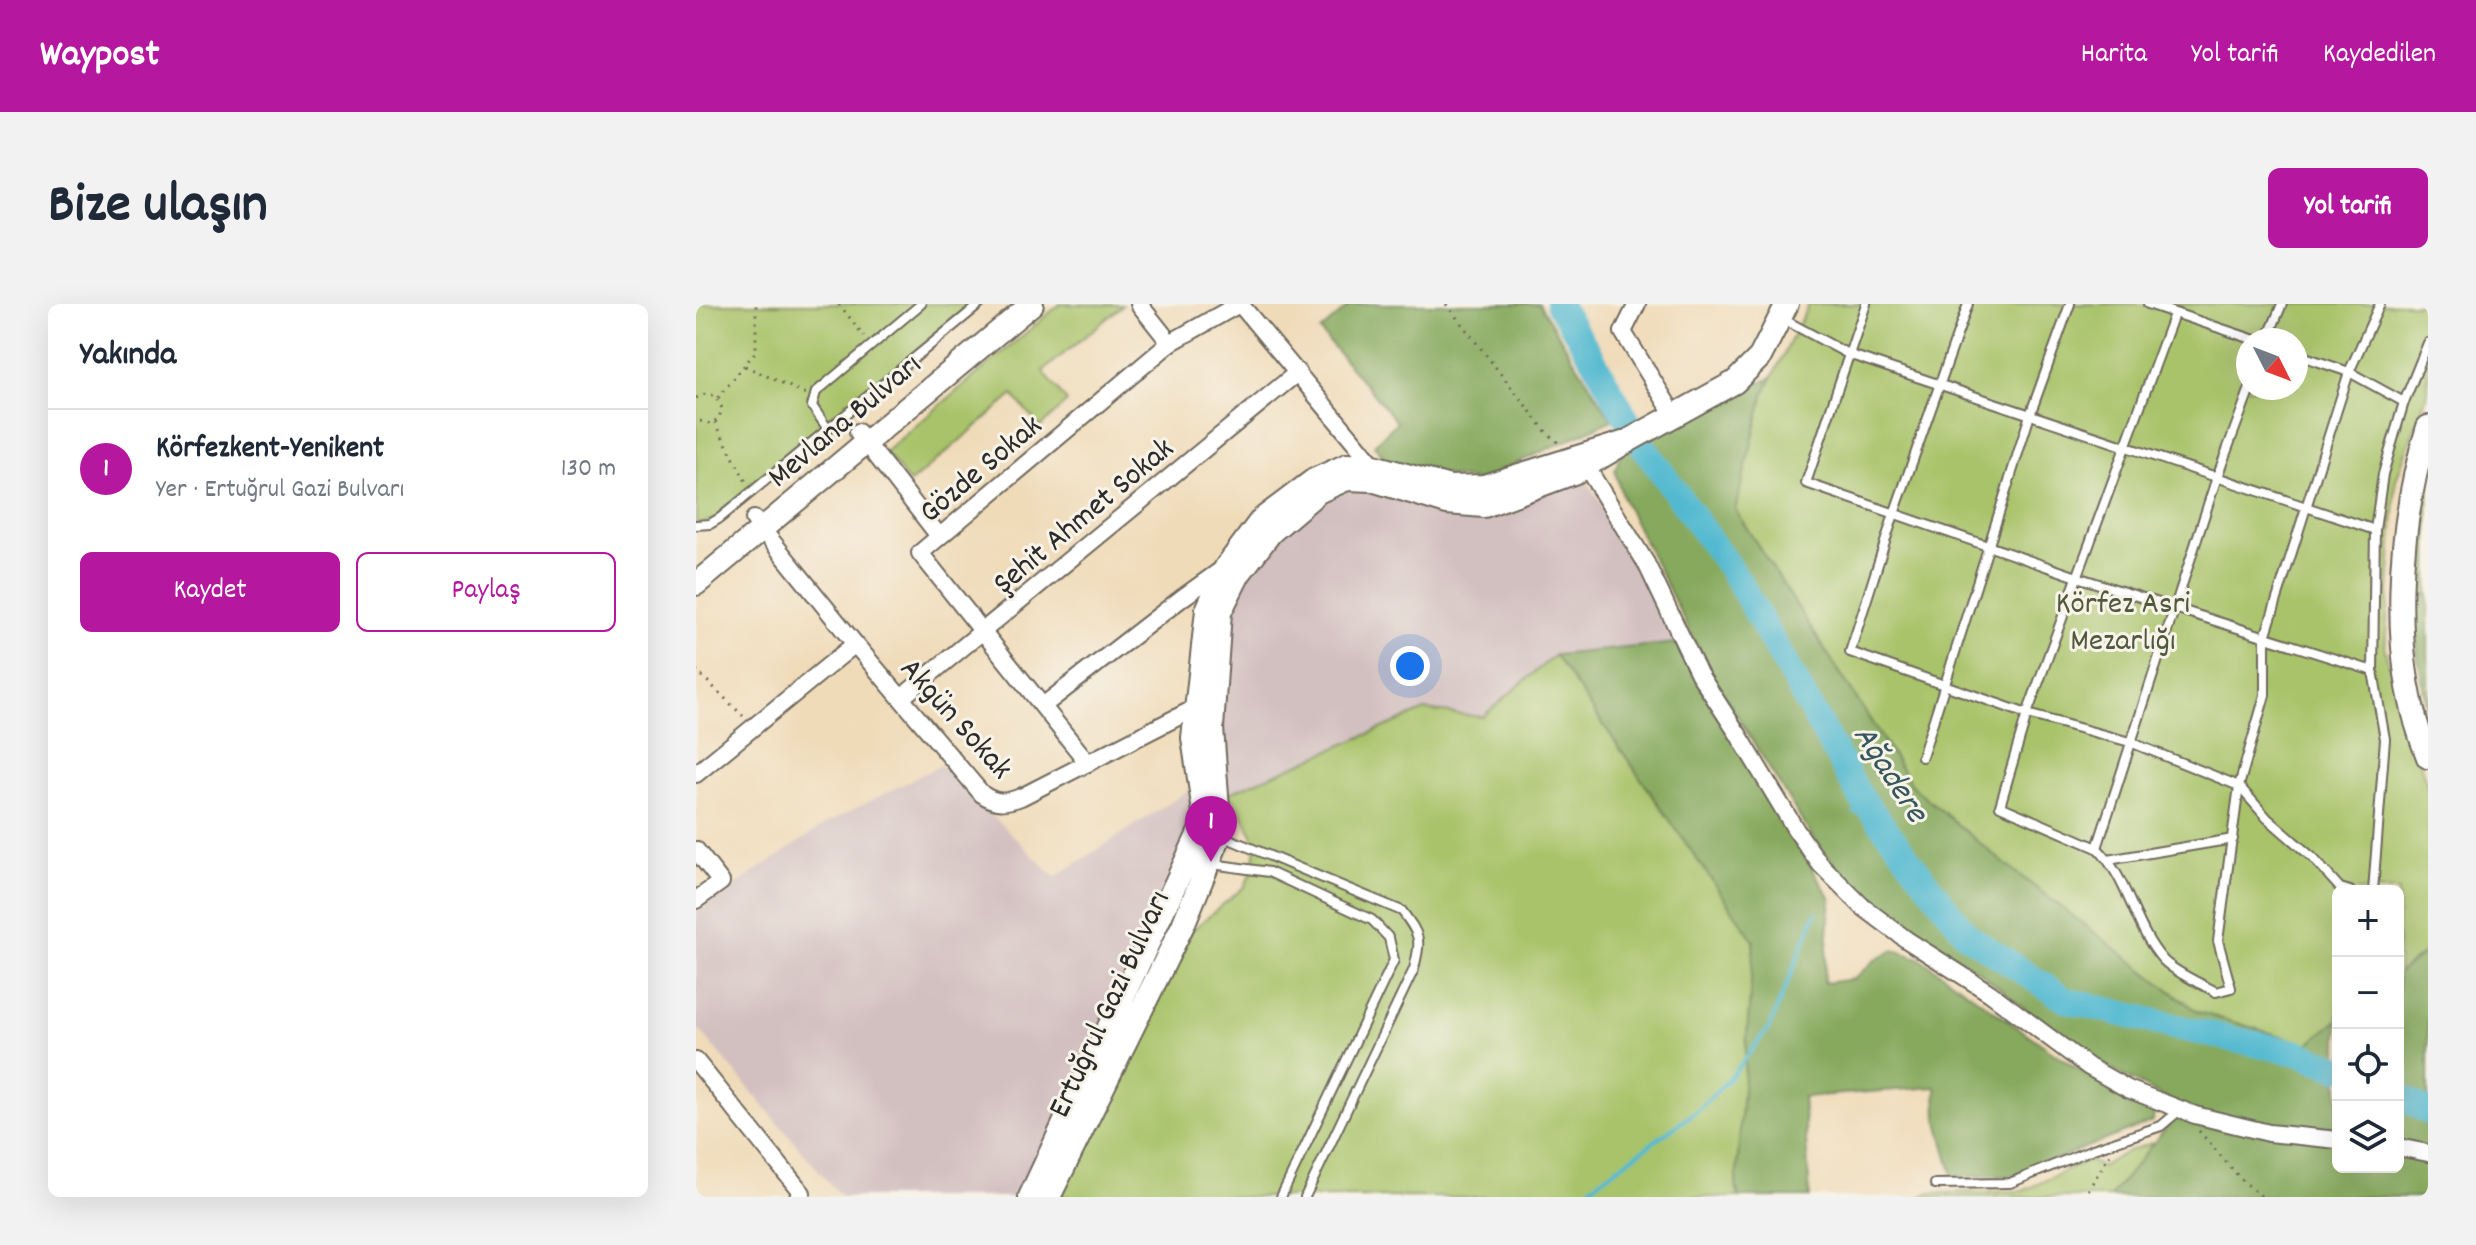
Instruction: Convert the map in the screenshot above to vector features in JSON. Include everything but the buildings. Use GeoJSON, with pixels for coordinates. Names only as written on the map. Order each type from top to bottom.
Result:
{"type":"FeatureCollection","features":[{"type":"Feature","properties":{"kind":"main road","name":"Mevlana Bulvarı"},"geometry":{"type":"LineString","coordinates":[[696,584],[758,524],[1010,304]]}},
{"type":"Feature","properties":{"kind":"main road","name":"Mevlana Bulvarı"},"geometry":{"type":"LineString","coordinates":[[862,436],[1032,304]]}},
{"type":"Feature","properties":{"kind":"main road"},"geometry":{"type":"LineString","coordinates":[[1197,860],[1204,812],[1193,738],[1205,702],[1220,612],[1232,570],[1261,520],[1314,480],[1347,465],[1374,466],[1450,487],[1484,486],[1578,460],[1626,442],[1725,389],[1743,375],[1760,357],[1784,311]]}},
{"type":"Feature","properties":{"kind":"main road"},"geometry":{"type":"LineString","coordinates":[[2428,427],[2409,502],[2403,586],[2403,632],[2410,692],[2428,757]]}},
{"type":"Feature","properties":{"kind":"main road"},"geometry":{"type":"LineString","coordinates":[[1232,570],[1318,492],[1347,479],[1372,480],[1447,503],[1484,506],[1576,472],[1578,460]]}},
{"type":"Feature","properties":{"kind":"main road","name":"Mevlana Bulvarı"},"geometry":{"type":"LineString","coordinates":[[696,568],[758,524]]}},
{"type":"Feature","properties":{"kind":"main road"},"geometry":{"type":"LineString","coordinates":[[1205,702],[1212,728],[1220,835]]}},
{"type":"Feature","properties":{"kind":"main road","name":"Ertuğrul Gazi Bulvarı"},"geometry":{"type":"LineString","coordinates":[[1030,1197],[1197,860],[1220,835]]}},
{"type":"Feature","properties":{"kind":"main road","name":"Ertuğrul Gazi Bulvarı"},"geometry":{"type":"LineString","coordinates":[[1049,1197],[1183,925],[1197,860]]}},
{"type":"Feature","properties":{"kind":"street"},"geometry":{"type":"LineString","coordinates":[[1139,304],[1170,343]]}},
{"type":"Feature","properties":{"kind":"street"},"geometry":{"type":"LineString","coordinates":[[1240,304],[1391,486]]}},
{"type":"Feature","properties":{"kind":"street","name":"Gözde Sokak"},"geometry":{"type":"LineString","coordinates":[[1088,763],[920,553],[1170,343],[1240,304]]}},
{"type":"Feature","properties":{"kind":"street"},"geometry":{"type":"LineString","coordinates":[[1637,304],[1623,332],[1674,415]]}},
{"type":"Feature","properties":{"kind":"street","name":"Şehit Ahmet Sokak"},"geometry":{"type":"LineString","coordinates":[[901,698],[1298,372]]}},
{"type":"Feature","properties":{"kind":"street"},"geometry":{"type":"LineString","coordinates":[[862,436],[939,536]]}},
{"type":"Feature","properties":{"kind":"street"},"geometry":{"type":"LineString","coordinates":[[1578,460],[1646,563],[1699,674],[1796,830],[1835,882],[1907,940],[1990,993],[2089,1067],[2128,1089],[2180,1110],[2269,1133],[2332,1139]]}},
{"type":"Feature","properties":{"kind":"street","name":"Akgün Sokak"},"geometry":{"type":"LineString","coordinates":[[758,524],[855,644],[982,794],[991,800],[999,803],[1021,797],[1205,702]]}},
{"type":"Feature","properties":{"kind":"street"},"geometry":{"type":"LineString","coordinates":[[1044,705],[1182,598],[1232,570]]}},
{"type":"Feature","properties":{"kind":"street"},"geometry":{"type":"LineString","coordinates":[[696,774],[855,644]]}},
{"type":"Feature","properties":{"kind":"street"},"geometry":{"type":"LineString","coordinates":[[696,850],[721,882],[696,900]]}},
{"type":"Feature","properties":{"kind":"street"},"geometry":{"type":"LineString","coordinates":[[696,1061],[800,1195]]}},
{"type":"Feature","properties":{"kind":"street"},"geometry":{"type":"LineString","coordinates":[[2404,1148],[2428,1153]]}},
{"type":"Feature","properties":{"kind":"lane"},"geometry":{"type":"LineString","coordinates":[[828,429],[814,412],[816,392],[921,304]]}},
{"type":"Feature","properties":{"kind":"lane"},"geometry":{"type":"LineString","coordinates":[[696,525],[710,524],[720,518],[967,308],[980,304]]}},
{"type":"Feature","properties":{"kind":"lane"},"geometry":{"type":"LineString","coordinates":[[1866,304],[1806,483],[2077,577],[2373,671]]}},
{"type":"Feature","properties":{"kind":"lane"},"geometry":{"type":"LineString","coordinates":[[1968,304],[1894,514],[1850,652],[2027,714],[2130,742],[2239,786],[2267,818],[2313,858],[2337,885]]}},
{"type":"Feature","properties":{"kind":"lane"},"geometry":{"type":"LineString","coordinates":[[1922,757],[1987,546],[2070,304]]}},
{"type":"Feature","properties":{"kind":"lane"},"geometry":{"type":"LineString","coordinates":[[2148,304],[2236,334]]}},
{"type":"Feature","properties":{"kind":"lane"},"geometry":{"type":"LineString","coordinates":[[2272,328],[2282,304]]}},
{"type":"Feature","properties":{"kind":"lane"},"geometry":{"type":"LineString","coordinates":[[2174,314],[2027,714],[2000,806],[2097,848],[2108,860],[2147,937],[2165,962],[2216,992],[2231,988],[2218,941],[2239,786],[2265,695],[2265,637],[2349,372],[2380,304]]}},
{"type":"Feature","properties":{"kind":"lane"},"geometry":{"type":"LineString","coordinates":[[1784,311],[1848,354],[2375,530]]}},
{"type":"Feature","properties":{"kind":"lane"},"geometry":{"type":"LineString","coordinates":[[2373,885],[2385,739],[2373,671],[2375,530],[2383,474],[2404,402],[2428,343]]}},
{"type":"Feature","properties":{"kind":"lane"},"geometry":{"type":"LineString","coordinates":[[2308,358],[2349,372],[2404,402]]}},
{"type":"Feature","properties":{"kind":"lane"},"geometry":{"type":"LineString","coordinates":[[2097,848],[2217,477],[2246,400]]}},
{"type":"Feature","properties":{"kind":"lane"},"geometry":{"type":"LineString","coordinates":[[1220,835],[1402,911],[1420,941],[1414,969],[1305,1197]]}},
{"type":"Feature","properties":{"kind":"lane"},"geometry":{"type":"LineString","coordinates":[[2108,860],[2233,839]]}},
{"type":"Feature","properties":{"kind":"lane"},"geometry":{"type":"LineString","coordinates":[[1197,860],[1269,872],[1372,920],[1389,938],[1394,960],[1281,1197]]}},
{"type":"Feature","properties":{"kind":"lane"},"geometry":{"type":"LineString","coordinates":[[1935,1184],[2010,1183],[2161,1126],[2180,1110]]}},
{"type":"Feature","properties":{"kind":"path"},"geometry":{"type":"LineString","coordinates":[[718,398],[756,351],[756,304]]}},
{"type":"Feature","properties":{"kind":"path"},"geometry":{"type":"LineString","coordinates":[[839,304],[871,346]]}},
{"type":"Feature","properties":{"kind":"path"},"geometry":{"type":"LineString","coordinates":[[1446,304],[1548,434],[1578,460]]}},
{"type":"Feature","properties":{"kind":"path"},"geometry":{"type":"LineString","coordinates":[[745,366],[813,398]]}},
{"type":"Feature","properties":{"kind":"path"},"geometry":{"type":"LineString","coordinates":[[696,398],[705,394],[718,398]]}},
{"type":"Feature","properties":{"kind":"path"},"geometry":{"type":"LineString","coordinates":[[696,420],[706,424],[715,422],[722,413],[718,398]]}},
{"type":"Feature","properties":{"kind":"path"},"geometry":{"type":"LineString","coordinates":[[715,422],[751,492]]}},
{"type":"Feature","properties":{"kind":"path"},"geometry":{"type":"LineString","coordinates":[[696,670],[754,728]]}},
{"type":"Feature","properties":{"kind":"path"},"geometry":{"type":"LineString","coordinates":[[2180,1110],[2240,1178],[2262,1197]]}},
{"type":"Feature","properties":{"kind":"path"},"geometry":{"type":"LineString","coordinates":[[2084,1197],[2118,1141]]}},
{"type":"Feature","properties":{"kind":"shaded area"},"geometry":{"type":"Polygon","coordinates":[[[1583,476],[1629,548],[1676,643],[1555,655],[1482,718],[1425,710],[1227,794],[1221,730],[1227,615],[1241,587],[1277,536],[1327,494],[1349,486],[1583,476]]]}},
{"type":"Feature","properties":{"kind":"shaded area"},"geometry":{"type":"Polygon","coordinates":[[[941,765],[1055,877],[1194,787],[1195,817],[1022,1197],[841,1197],[696,1026],[696,912],[827,823],[941,765]]]}},
{"type":"Feature","properties":{"kind":"green space"},"geometry":{"type":"Polygon","coordinates":[[[696,304],[980,304],[720,518],[696,525],[696,304]]]}},
{"type":"Feature","properties":{"kind":"green space"},"geometry":{"type":"Polygon","coordinates":[[[1060,304],[1123,305],[1043,371],[1067,402],[1040,427],[1013,395],[910,483],[885,452],[1060,304]]]}},
{"type":"Feature","properties":{"kind":"green space"},"geometry":{"type":"Polygon","coordinates":[[[1346,304],[1539,304],[1612,420],[1477,481],[1391,466],[1374,445],[1397,422],[1320,331],[1348,307],[1346,304]]]}},
{"type":"Feature","properties":{"kind":"green space","name":"Körfez Asri Mezarlığı"},"geometry":{"type":"Polygon","coordinates":[[[1809,304],[2428,304],[2428,391],[2396,480],[2385,651],[2428,789],[2428,950],[2404,968],[2404,885],[2332,885],[2332,1025],[2308,1044],[2198,1012],[2006,865],[1914,788],[1735,510],[1764,394],[1809,304]]]}},
{"type":"Feature","properties":{"kind":"green space"},"geometry":{"type":"Polygon","coordinates":[[[1772,377],[1764,394],[1735,510],[1914,788],[2006,865],[2198,1012],[2308,1044],[2332,1025],[2332,1173],[2404,1173],[2404,968],[2428,950],[2428,1197],[2110,1197],[2180,1110],[2166,1098],[2080,1053],[1978,971],[1891,915],[1844,876],[1812,837],[1713,677],[1623,499],[1615,472],[1621,451],[1772,377]]]}},
{"type":"Feature","properties":{"kind":"green space"},"geometry":{"type":"Polygon","coordinates":[[[2428,473],[2428,595],[2415,594],[2418,534],[2428,473]]]}},
{"type":"Feature","properties":{"kind":"green space"},"geometry":{"type":"Polygon","coordinates":[[[2415,594],[2428,595],[2428,714],[2417,652],[2415,594]]]}},
{"type":"Feature","properties":{"kind":"green space"},"geometry":{"type":"Polygon","coordinates":[[[1676,643],[1831,899],[1824,983],[1854,979],[1876,959],[1894,950],[1919,958],[2070,1064],[2154,1110],[2153,1121],[2013,1176],[1953,1176],[1937,1118],[1936,1087],[1803,1097],[1810,1197],[1739,1197],[1736,1185],[1754,941],[1555,655],[1676,643]]]}},
{"type":"Feature","properties":{"kind":"green space"},"geometry":{"type":"Polygon","coordinates":[[[1555,655],[1754,941],[1736,1185],[1739,1197],[1060,1197],[1191,931],[1244,887],[1253,869],[1256,846],[1247,822],[1227,794],[1425,710],[1482,717],[1555,655]]]}},
{"type":"Feature","properties":{"kind":"green space"},"geometry":{"type":"Polygon","coordinates":[[[2155,1142],[2110,1197],[1921,1197],[1927,1193],[2023,1191],[2088,1160],[2101,1167],[2128,1151],[2155,1142]]]}},
{"type":"Feature","properties":{"kind":"waterway","name":"Ağadere"},"geometry":{"type":"LineString","coordinates":[[1558,304],[1636,436],[1738,580],[1860,796],[1967,935],[2066,1000],[2298,1053],[2332,1066]]}},
{"type":"Feature","properties":{"kind":"waterway"},"geometry":{"type":"LineString","coordinates":[[1855,813],[1860,796]]}},
{"type":"Feature","properties":{"kind":"waterway"},"geometry":{"type":"LineString","coordinates":[[1577,1197],[1697,1111],[1729,1079],[1769,1028],[1816,913]]}},
{"type":"Feature","properties":{"kind":"waterway","name":"Ağadere"},"geometry":{"type":"LineString","coordinates":[[2404,1098],[2428,1112]]}},
{"type":"Feature","properties":{"kind":"place","name":"Körfezkent-Yenikent"},"geometry":{"type":"Point","coordinates":[1211,862]}}]}
